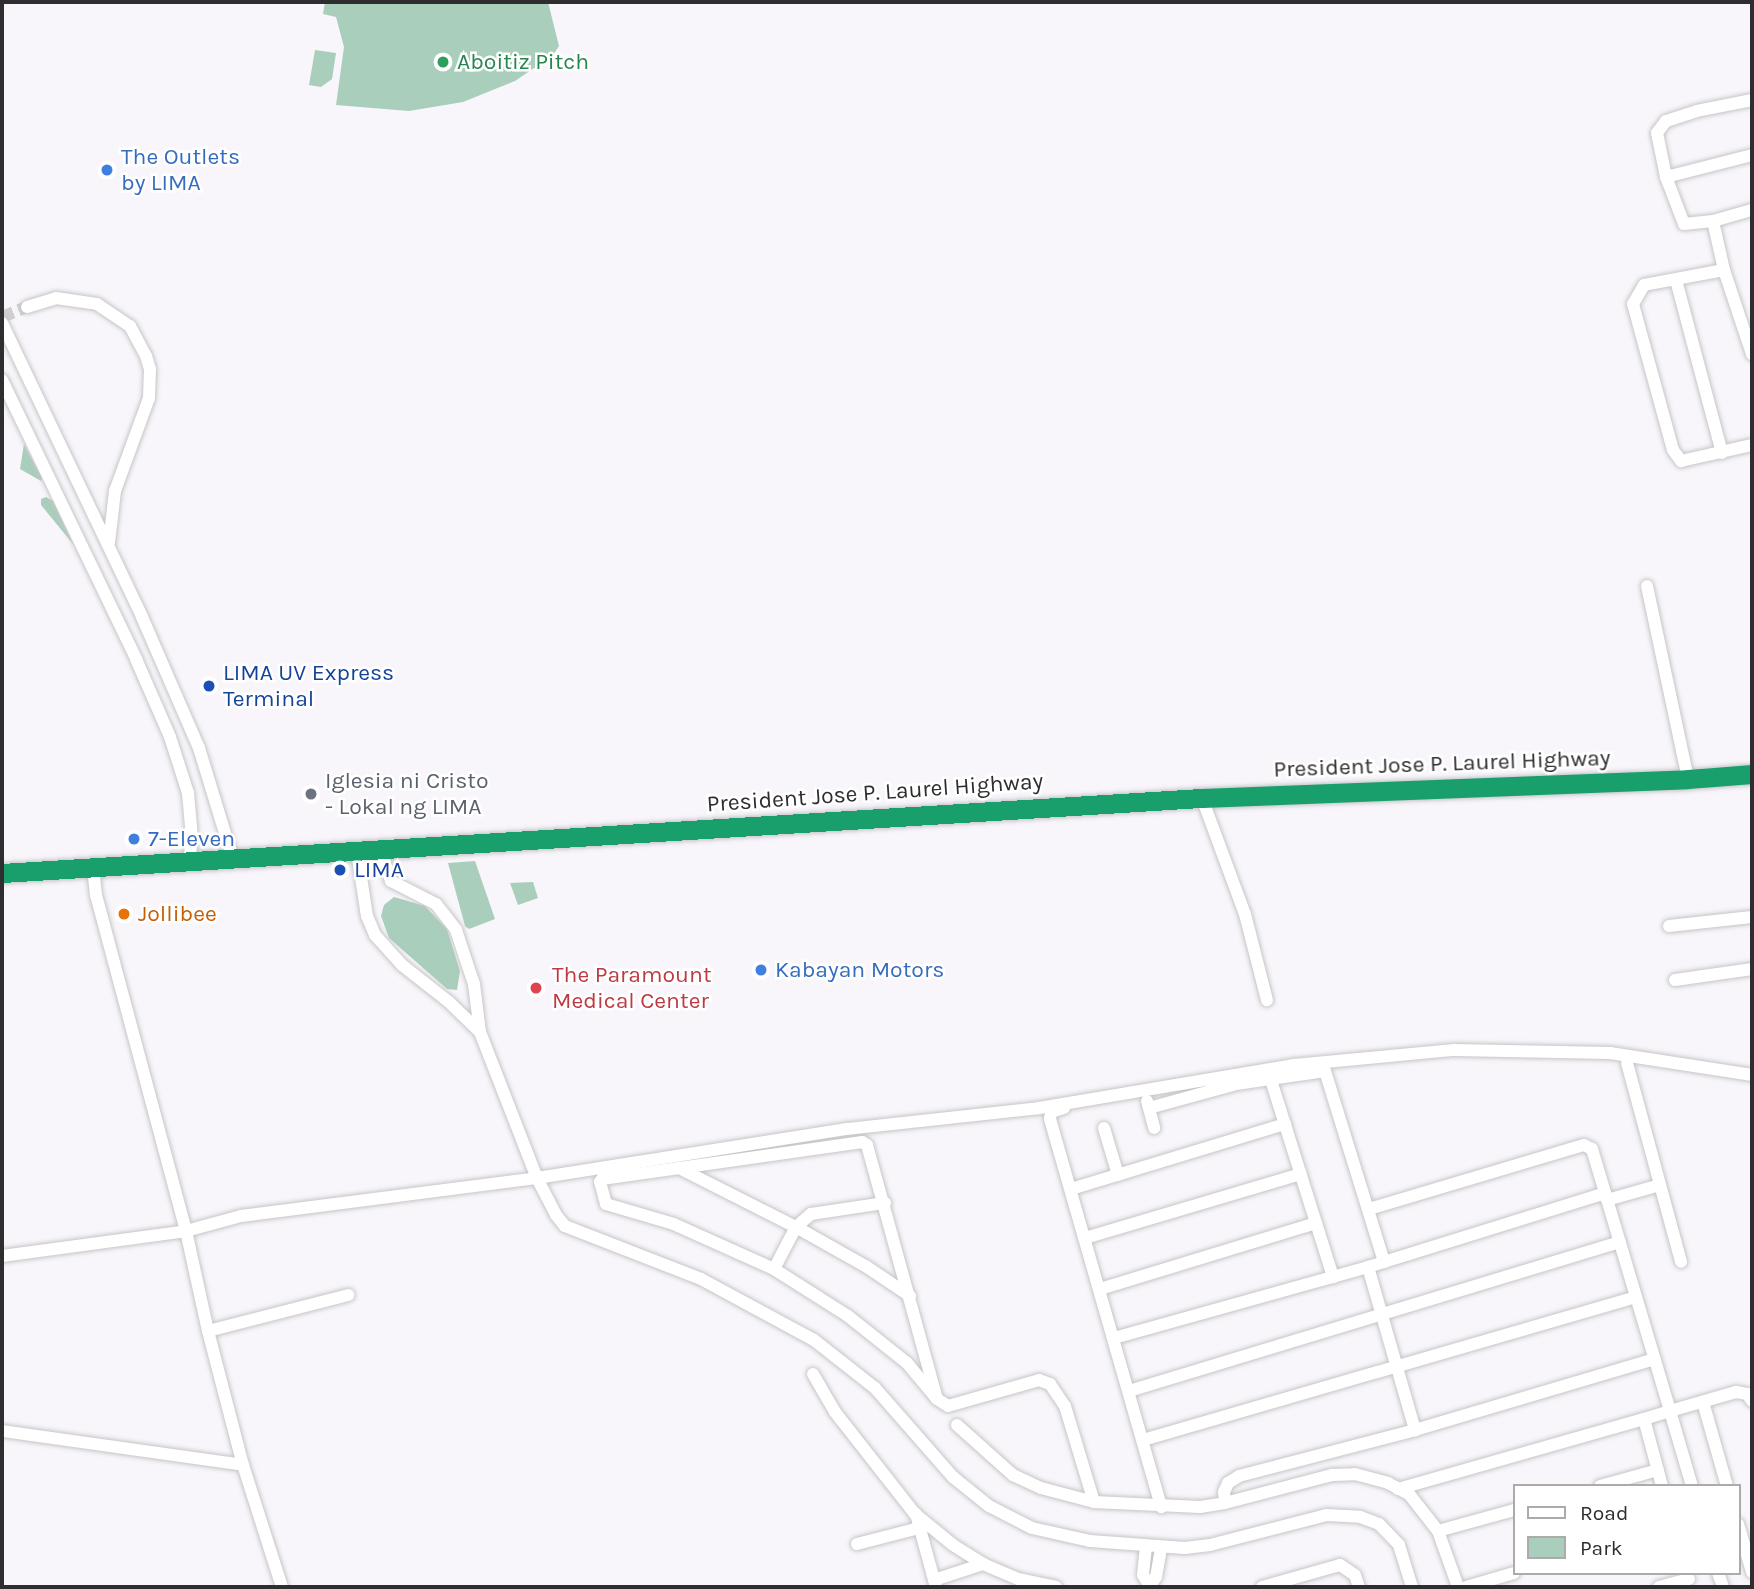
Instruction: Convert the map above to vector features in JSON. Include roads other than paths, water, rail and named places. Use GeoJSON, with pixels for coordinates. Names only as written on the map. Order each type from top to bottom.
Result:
{"type":"FeatureCollection","features":[{"type":"Feature","properties":{"kind":"highway","name":"President Jose P. Laurel Highway"},"geometry":{"type":"LineString","coordinates":[[2,873],[1202,797],[1688,779],[1752,774]]}},
{"type":"Feature","properties":{"kind":"street"},"geometry":{"type":"LineString","coordinates":[[1752,100],[1697,111],[1666,121],[1657,133],[1666,177],[1684,224],[1713,221],[1752,210]]}},
{"type":"Feature","properties":{"kind":"street"},"geometry":{"type":"LineString","coordinates":[[1666,177],[1752,155]]}},
{"type":"Feature","properties":{"kind":"street"},"geometry":{"type":"LineString","coordinates":[[1713,221],[1724,270],[1752,354]]}},
{"type":"Feature","properties":{"kind":"street"},"geometry":{"type":"LineString","coordinates":[[1724,270],[1644,285],[1633,303],[1673,450],[1681,461],[1752,445]]}},
{"type":"Feature","properties":{"kind":"street"},"geometry":{"type":"LineString","coordinates":[[1676,280],[1722,453]]}},
{"type":"Feature","properties":{"kind":"street"},"geometry":{"type":"LineString","coordinates":[[27,307],[56,298],[97,304],[130,326],[146,356],[150,386],[146,409],[121,474],[111,509],[109,537],[113,556]]}},
{"type":"Feature","properties":{"kind":"street"},"geometry":{"type":"LineString","coordinates":[[2,323],[142,617],[199,748],[233,859]]}},
{"type":"Feature","properties":{"kind":"street"},"geometry":{"type":"LineString","coordinates":[[2,380],[161,714],[188,793],[192,828],[189,861]]}},
{"type":"Feature","properties":{"kind":"street"},"geometry":{"type":"LineString","coordinates":[[1647,586],[1688,779]]}},
{"type":"Feature","properties":{"kind":"street"},"geometry":{"type":"LineString","coordinates":[[121,627],[142,617]]}},
{"type":"Feature","properties":{"kind":"street"},"geometry":{"type":"LineString","coordinates":[[1202,797],[1245,914],[1268,1000]]}},
{"type":"Feature","properties":{"kind":"street"},"geometry":{"type":"LineString","coordinates":[[380,849],[391,881],[436,904],[456,930],[474,984],[481,1032],[537,1178],[556,1215],[565,1226],[701,1279],[814,1340],[874,1388],[953,1477],[989,1506],[1032,1528],[1090,1541],[1161,1548],[1210,1545],[1327,1515],[1360,1517],[1378,1524],[1399,1545],[1412,1587]]}},
{"type":"Feature","properties":{"kind":"street"},"geometry":{"type":"LineString","coordinates":[[357,851],[367,916],[375,935],[391,955],[481,1032]]}},
{"type":"Feature","properties":{"kind":"street"},"geometry":{"type":"LineString","coordinates":[[93,867],[96,895],[186,1231],[208,1331],[243,1465],[282,1587]]}},
{"type":"Feature","properties":{"kind":"street"},"geometry":{"type":"LineString","coordinates":[[1669,926],[1752,917]]}},
{"type":"Feature","properties":{"kind":"street"},"geometry":{"type":"LineString","coordinates":[[1675,979],[1752,969]]}},
{"type":"Feature","properties":{"kind":"street"},"geometry":{"type":"LineString","coordinates":[[2,1256],[186,1231],[241,1216],[537,1178],[847,1129],[1039,1108],[1294,1065],[1454,1050],[1610,1053],[1752,1075]]}},
{"type":"Feature","properties":{"kind":"street"},"geometry":{"type":"LineString","coordinates":[[1627,1063],[1681,1262]]}},
{"type":"Feature","properties":{"kind":"street"},"geometry":{"type":"LineString","coordinates":[[1154,1128],[1147,1103],[1270,1077],[1328,1073],[1384,1262]]}},
{"type":"Feature","properties":{"kind":"street"},"geometry":{"type":"LineString","coordinates":[[1270,1077],[1333,1277]]}},
{"type":"Feature","properties":{"kind":"street"},"geometry":{"type":"LineString","coordinates":[[1083,1105],[1058,1109],[1052,1112],[1050,1119],[1161,1507]]}},
{"type":"Feature","properties":{"kind":"street"},"geometry":{"type":"LineString","coordinates":[[1071,1189],[1285,1124]]}},
{"type":"Feature","properties":{"kind":"street"},"geometry":{"type":"LineString","coordinates":[[1104,1128],[1118,1175]]}},
{"type":"Feature","properties":{"kind":"street"},"geometry":{"type":"LineString","coordinates":[[937,1399],[871,1150],[862,1142],[602,1178],[600,1182],[603,1201],[674,1224],[774,1269],[848,1316],[908,1363],[937,1399],[948,1406],[1039,1380],[1050,1384],[1065,1406],[1094,1502]]}},
{"type":"Feature","properties":{"kind":"street"},"geometry":{"type":"LineString","coordinates":[[1369,1209],[1584,1145],[1592,1149],[1691,1484]]}},
{"type":"Feature","properties":{"kind":"street"},"geometry":{"type":"LineString","coordinates":[[679,1168],[867,1266],[910,1296]]}},
{"type":"Feature","properties":{"kind":"street"},"geometry":{"type":"LineString","coordinates":[[1085,1238],[1301,1174]]}},
{"type":"Feature","properties":{"kind":"street"},"geometry":{"type":"LineString","coordinates":[[1114,1338],[1368,1267],[1606,1196],[1660,1185]]}},
{"type":"Feature","properties":{"kind":"street"},"geometry":{"type":"LineString","coordinates":[[774,1269],[796,1227],[811,1214],[885,1203]]}},
{"type":"Feature","properties":{"kind":"street"},"geometry":{"type":"LineString","coordinates":[[1100,1289],[1316,1223]]}},
{"type":"Feature","properties":{"kind":"street"},"geometry":{"type":"LineString","coordinates":[[1129,1391],[1620,1242]]}},
{"type":"Feature","properties":{"kind":"street"},"geometry":{"type":"LineString","coordinates":[[1368,1267],[1415,1430]]}},
{"type":"Feature","properties":{"kind":"street"},"geometry":{"type":"LineString","coordinates":[[208,1331],[348,1295]]}},
{"type":"Feature","properties":{"kind":"street"},"geometry":{"type":"LineString","coordinates":[[1143,1440],[1636,1297]]}},
{"type":"Feature","properties":{"kind":"street"},"geometry":{"type":"LineString","coordinates":[[908,1363],[925,1351]]}},
{"type":"Feature","properties":{"kind":"street"},"geometry":{"type":"LineString","coordinates":[[1225,1503],[1224,1492],[1228,1483],[1239,1476],[1415,1430],[1655,1359]]}},
{"type":"Feature","properties":{"kind":"street"},"geometry":{"type":"LineString","coordinates":[[813,1374],[835,1412],[915,1514],[953,1545],[983,1564],[1019,1579],[1056,1587]]}},
{"type":"Feature","properties":{"kind":"street"},"geometry":{"type":"LineString","coordinates":[[1398,1489],[1736,1392],[1747,1394],[1752,1401]]}},
{"type":"Feature","properties":{"kind":"street"},"geometry":{"type":"LineString","coordinates":[[1703,1402],[1726,1484]]}},
{"type":"Feature","properties":{"kind":"street"},"geometry":{"type":"LineString","coordinates":[[1644,1419],[1662,1484]]}},
{"type":"Feature","properties":{"kind":"street"},"geometry":{"type":"LineString","coordinates":[[957,1424],[1013,1475],[1041,1488],[1094,1502],[1161,1507],[1225,1503],[1332,1475],[1355,1474],[1388,1483],[1409,1494],[1438,1531],[1458,1587]]}},
{"type":"Feature","properties":{"kind":"street"},"geometry":{"type":"LineString","coordinates":[[2,1431],[243,1465]]}},
{"type":"Feature","properties":{"kind":"street"},"geometry":{"type":"LineString","coordinates":[[1326,1453],[1332,1475]]}},
{"type":"Feature","properties":{"kind":"street"},"geometry":{"type":"LineString","coordinates":[[1607,1484],[1658,1470]]}},
{"type":"Feature","properties":{"kind":"street"},"geometry":{"type":"LineString","coordinates":[[1438,1531],[1512,1511]]}},
{"type":"Feature","properties":{"kind":"street"},"geometry":{"type":"LineString","coordinates":[[915,1514],[935,1584],[983,1564]]}},
{"type":"Feature","properties":{"kind":"street"},"geometry":{"type":"LineString","coordinates":[[857,1544],[919,1528]]}},
{"type":"Feature","properties":{"kind":"street"},"geometry":{"type":"LineString","coordinates":[[1740,1531],[1752,1572]]}},
{"type":"Feature","properties":{"kind":"street"},"geometry":{"type":"LineString","coordinates":[[1146,1546],[1143,1575],[1149,1586],[1156,1577],[1161,1548]]}},
{"type":"Feature","properties":{"kind":"street"},"geometry":{"type":"LineString","coordinates":[[1262,1587],[1340,1565],[1355,1575],[1359,1587]]}},
{"type":"Feature","properties":{"kind":"street"},"geometry":{"type":"LineString","coordinates":[[1466,1587],[1512,1574]]}},
{"type":"Feature","properties":{"kind":"street"},"geometry":{"type":"LineString","coordinates":[[1659,1587],[1689,1580]]}},
{"type":"Feature","properties":{"kind":"tunnel"},"geometry":{"type":"LineString","coordinates":[[2,317],[27,307]]}},
{"type":"Feature","properties":{"kind":"place","name":"Aboitiz Pitch"},"geometry":{"type":"Point","coordinates":[443,62]}},
{"type":"Feature","properties":{"kind":"place","name":"The Outlets by LIMA"},"geometry":{"type":"Point","coordinates":[107,170]}},
{"type":"Feature","properties":{"kind":"place","name":"LIMA UV Express Terminal"},"geometry":{"type":"Point","coordinates":[209,686]}},
{"type":"Feature","properties":{"kind":"place","name":"Iglesia ni Cristo - Lokal ng LIMA"},"geometry":{"type":"Point","coordinates":[311,794]}},
{"type":"Feature","properties":{"kind":"place","name":"7-Eleven"},"geometry":{"type":"Point","coordinates":[134,839]}},
{"type":"Feature","properties":{"kind":"place","name":"LIMA"},"geometry":{"type":"Point","coordinates":[340,870]}},
{"type":"Feature","properties":{"kind":"place","name":"Jollibee"},"geometry":{"type":"Point","coordinates":[124,914]}},
{"type":"Feature","properties":{"kind":"place","name":"Kabayan Motors"},"geometry":{"type":"Point","coordinates":[761,970]}},
{"type":"Feature","properties":{"kind":"place","name":"The Paramount Medical Center"},"geometry":{"type":"Point","coordinates":[536,988]}}]}
